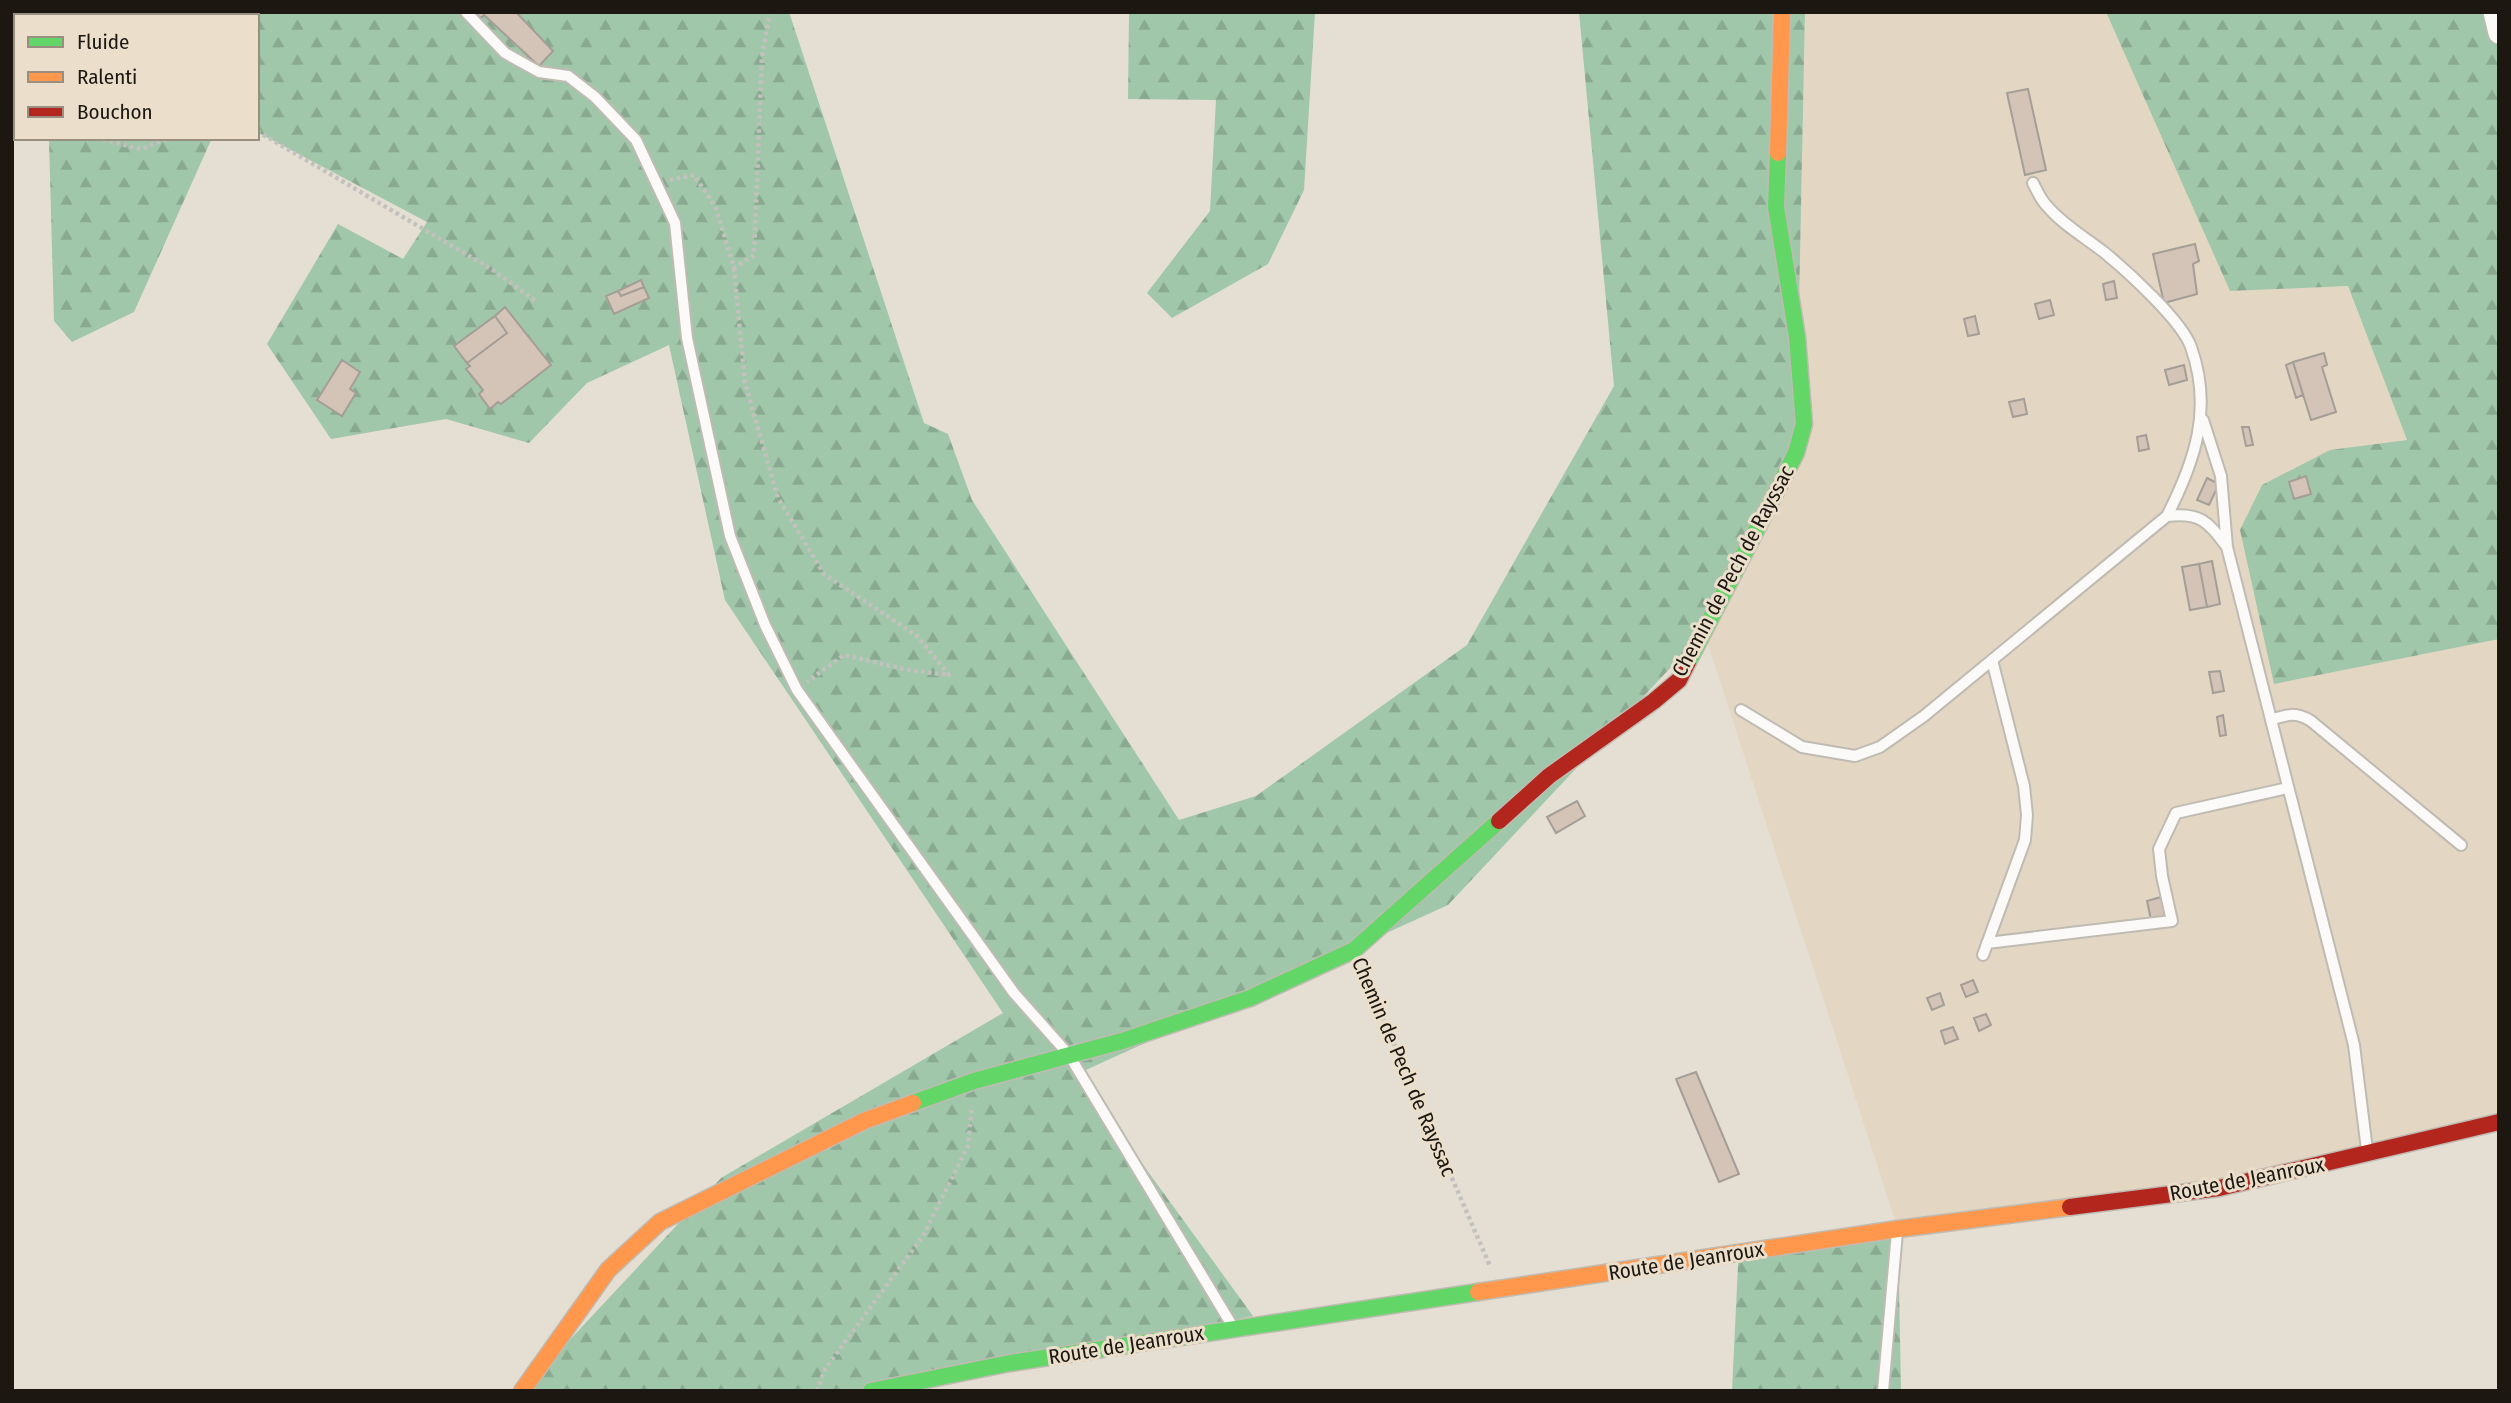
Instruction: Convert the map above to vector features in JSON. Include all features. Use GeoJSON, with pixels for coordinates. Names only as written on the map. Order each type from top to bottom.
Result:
{"type":"FeatureCollection","features":[{"type":"Feature","properties":{"kind":"street","name":"Chemin de Pech de Rayssac"},"geometry":{"type":"LineString","coordinates":[[1354,950],[1549,776],[1679,680],[1796,453],[1804,424],[1797,337],[1776,207],[1782,12]]}},
{"type":"Feature","properties":{"kind":"street"},"geometry":{"type":"LineString","coordinates":[[2494,12],[2499,33]]}},
{"type":"Feature","properties":{"kind":"street"},"geometry":{"type":"LineString","coordinates":[[522,1391],[608,1270],[660,1222],[864,1121],[974,1081],[1122,1041],[1250,998],[1354,950]]}},
{"type":"Feature","properties":{"kind":"street","name":"Route de Jeanroux"},"geometry":{"type":"LineString","coordinates":[[871,1391],[1010,1363],[1898,1229],[2219,1188],[2499,1122]]}},
{"type":"Feature","properties":{"kind":"lane"},"geometry":{"type":"LineString","coordinates":[[466,12],[505,53],[539,72],[568,76],[595,97],[636,140],[675,223],[687,338],[730,536],[765,625],[797,690],[1014,993],[1069,1055],[1235,1329]]}},
{"type":"Feature","properties":{"kind":"lane"},"geometry":{"type":"LineString","coordinates":[[1741,710],[1801,747],[1855,756],[1880,747],[1924,716],[2167,516],[2188,475],[2200,431],[2198,380],[2191,347],[2185,335],[2141,287],[2046,206],[2033,183]]}},
{"type":"Feature","properties":{"kind":"lane"},"geometry":{"type":"LineString","coordinates":[[2201,414],[2221,476],[2227,547],[2354,1045],[2368,1153]]}},
{"type":"Feature","properties":{"kind":"lane"},"geometry":{"type":"LineString","coordinates":[[2167,516],[2188,513],[2208,522],[2227,547]]}},
{"type":"Feature","properties":{"kind":"lane"},"geometry":{"type":"LineString","coordinates":[[1992,660],[2024,786],[2027,815],[2025,840],[1985,949],[2172,921],[2159,849],[2176,813],[2288,788]]}},
{"type":"Feature","properties":{"kind":"lane"},"geometry":{"type":"LineString","coordinates":[[2271,720],[2298,713],[2311,721],[2460,845]]}},
{"type":"Feature","properties":{"kind":"lane"},"geometry":{"type":"LineString","coordinates":[[1883,1391],[1898,1229]]}},
{"type":"Feature","properties":{"kind":"path"},"geometry":{"type":"LineString","coordinates":[[734,268],[754,255],[762,56],[770,12]]}},
{"type":"Feature","properties":{"kind":"path"},"geometry":{"type":"LineString","coordinates":[[259,132],[493,270],[537,302]]}},
{"type":"Feature","properties":{"kind":"path"},"geometry":{"type":"LineString","coordinates":[[104,140],[141,149],[164,140]]}},
{"type":"Feature","properties":{"kind":"path"},"geometry":{"type":"LineString","coordinates":[[657,183],[694,175],[716,208],[734,268],[745,383],[778,498],[824,574],[917,636],[949,675],[908,670],[844,655],[797,690]]}},
{"type":"Feature","properties":{"kind":"path","name":"Chemin de Pech de Rayssac"},"geometry":{"type":"LineString","coordinates":[[1354,950],[1500,1289]]}},
{"type":"Feature","properties":{"kind":"path"},"geometry":{"type":"LineString","coordinates":[[817,1391],[825,1369],[923,1236],[968,1146],[974,1081]]}},
{"type":"Feature","properties":{"kind":"shaded area"},"geometry":{"type":"Polygon","coordinates":[[[1805,12],[2106,12],[2230,291],[2348,286],[2407,441],[2499,512],[2499,1122],[2355,1157],[1898,1229],[1704,632],[1796,453],[1805,12]]]}},
{"type":"Feature","properties":{"kind":"green space"},"geometry":{"type":"Polygon","coordinates":[[[12,12],[789,12],[924,423],[948,434],[972,500],[1179,820],[1256,796],[1467,645],[1614,386],[1579,12],[1805,12],[1796,453],[1704,632],[1448,905],[1077,1074],[1253,1316],[870,1391],[522,1391],[721,1178],[1003,1013],[725,600],[669,345],[587,383],[529,443],[446,419],[331,439],[267,344],[338,224],[403,259],[427,222],[259,133],[259,14],[14,14],[12,130],[12,12]]]}},
{"type":"Feature","properties":{"kind":"green space"},"geometry":{"type":"Polygon","coordinates":[[[1129,12],[1315,12],[1304,190],[1268,264],[1172,318],[1147,293],[1210,211],[1216,100],[1128,99],[1129,12]]]}},
{"type":"Feature","properties":{"kind":"green space"},"geometry":{"type":"Polygon","coordinates":[[[2106,12],[2491,12],[2499,27],[2499,639],[2274,684],[2240,530],[2262,485],[2330,450],[2407,440],[2348,286],[2230,291],[2106,12]]]}},
{"type":"Feature","properties":{"kind":"green space"},"geometry":{"type":"Polygon","coordinates":[[[49,140],[211,140],[134,312],[72,342],[54,321],[49,140]]]}},
{"type":"Feature","properties":{"kind":"green space"},"geometry":{"type":"Polygon","coordinates":[[[1898,1229],[1901,1391],[1732,1391],[1739,1245],[1898,1229]]]}},
{"type":"Feature","properties":{"kind":"building"},"geometry":{"type":"Polygon","coordinates":[[[474,12],[516,12],[553,51],[539,66],[484,15],[481,18],[474,12]]]}},
{"type":"Feature","properties":{"kind":"building"},"geometry":{"type":"Polygon","coordinates":[[[2028,89],[2046,170],[2025,175],[2007,93],[2028,89]]]}},
{"type":"Feature","properties":{"kind":"building"},"geometry":{"type":"Polygon","coordinates":[[[2195,244],[2199,261],[2193,264],[2197,294],[2164,303],[2153,254],[2195,244]]]}},
{"type":"Feature","properties":{"kind":"building"},"geometry":{"type":"Polygon","coordinates":[[[641,280],[644,287],[621,296],[618,291],[641,280]]]}},
{"type":"Feature","properties":{"kind":"building"},"geometry":{"type":"Polygon","coordinates":[[[2114,281],[2117,298],[2106,300],[2103,284],[2114,281]]]}},
{"type":"Feature","properties":{"kind":"building"},"geometry":{"type":"Polygon","coordinates":[[[644,287],[649,298],[614,314],[606,296],[618,291],[621,296],[644,287]]]}},
{"type":"Feature","properties":{"kind":"building"},"geometry":{"type":"Polygon","coordinates":[[[2050,300],[2054,315],[2039,319],[2035,304],[2050,300]]]}},
{"type":"Feature","properties":{"kind":"building"},"geometry":{"type":"Polygon","coordinates":[[[505,307],[551,365],[501,404],[498,402],[490,409],[479,394],[483,390],[466,369],[470,366],[467,363],[507,333],[495,316],[505,307]]]}},
{"type":"Feature","properties":{"kind":"building"},"geometry":{"type":"Polygon","coordinates":[[[495,316],[507,333],[467,363],[454,346],[495,316]]]}},
{"type":"Feature","properties":{"kind":"building"},"geometry":{"type":"Polygon","coordinates":[[[1975,316],[1979,334],[1968,336],[1964,319],[1975,316]]]}},
{"type":"Feature","properties":{"kind":"building"},"geometry":{"type":"Polygon","coordinates":[[[2324,353],[2327,365],[2322,367],[2336,412],[2311,420],[2293,362],[2324,353]]]}},
{"type":"Feature","properties":{"kind":"building"},"geometry":{"type":"Polygon","coordinates":[[[342,360],[360,372],[350,389],[356,393],[342,416],[317,400],[342,360]]]}},
{"type":"Feature","properties":{"kind":"building"},"geometry":{"type":"Polygon","coordinates":[[[2293,362],[2303,395],[2296,398],[2286,365],[2293,362]]]}},
{"type":"Feature","properties":{"kind":"building"},"geometry":{"type":"Polygon","coordinates":[[[2184,365],[2187,380],[2169,385],[2165,370],[2184,365]]]}},
{"type":"Feature","properties":{"kind":"building"},"geometry":{"type":"Polygon","coordinates":[[[2024,399],[2027,414],[2013,417],[2009,402],[2024,399]]]}},
{"type":"Feature","properties":{"kind":"building"},"geometry":{"type":"Polygon","coordinates":[[[2242,427],[2249,427],[2253,445],[2246,446],[2242,427]]]}},
{"type":"Feature","properties":{"kind":"building"},"geometry":{"type":"Polygon","coordinates":[[[2146,435],[2149,449],[2139,451],[2137,437],[2146,435]]]}},
{"type":"Feature","properties":{"kind":"building"},"geometry":{"type":"Polygon","coordinates":[[[2306,476],[2311,494],[2294,499],[2289,482],[2306,476]]]}},
{"type":"Feature","properties":{"kind":"building"},"geometry":{"type":"Polygon","coordinates":[[[2207,478],[2219,484],[2209,505],[2197,500],[2207,478]]]}},
{"type":"Feature","properties":{"kind":"building"},"geometry":{"type":"Polygon","coordinates":[[[2212,561],[2220,604],[2207,607],[2199,564],[2212,561]]]}},
{"type":"Feature","properties":{"kind":"building"},"geometry":{"type":"Polygon","coordinates":[[[2199,564],[2207,607],[2190,610],[2182,567],[2199,564]]]}},
{"type":"Feature","properties":{"kind":"building"},"geometry":{"type":"Polygon","coordinates":[[[2220,671],[2224,691],[2213,693],[2209,672],[2220,671]]]}},
{"type":"Feature","properties":{"kind":"building"},"geometry":{"type":"Polygon","coordinates":[[[2223,715],[2226,735],[2220,736],[2217,717],[2223,715]]]}},
{"type":"Feature","properties":{"kind":"building"},"geometry":{"type":"Polygon","coordinates":[[[1577,801],[1585,816],[1556,833],[1547,817],[1577,801]]]}},
{"type":"Feature","properties":{"kind":"building"},"geometry":{"type":"Polygon","coordinates":[[[2161,897],[2166,916],[2151,920],[2147,901],[2161,897]]]}},
{"type":"Feature","properties":{"kind":"building"},"geometry":{"type":"Polygon","coordinates":[[[1973,980],[1978,992],[1966,997],[1961,985],[1973,980]]]}},
{"type":"Feature","properties":{"kind":"building"},"geometry":{"type":"Polygon","coordinates":[[[1940,993],[1944,1005],[1932,1010],[1927,998],[1940,993]]]}},
{"type":"Feature","properties":{"kind":"building"},"geometry":{"type":"Polygon","coordinates":[[[1986,1014],[1991,1025],[1979,1031],[1974,1018],[1986,1014]]]}},
{"type":"Feature","properties":{"kind":"building"},"geometry":{"type":"Polygon","coordinates":[[[1953,1027],[1958,1039],[1945,1044],[1941,1031],[1953,1027]]]}},
{"type":"Feature","properties":{"kind":"building"},"geometry":{"type":"Polygon","coordinates":[[[1696,1072],[1739,1174],[1719,1182],[1676,1079],[1696,1072]]]}},
{"type":"Feature","properties":{"kind":"traffic: fast"},"geometry":{"type":"LineString","coordinates":[[1688,662],[1796,453],[1804,424],[1797,337],[1776,207],[1778,153]]}},
{"type":"Feature","properties":{"kind":"traffic: fast"},"geometry":{"type":"LineString","coordinates":[[913,1103],[974,1081],[1122,1041],[1250,998],[1354,950],[1499,821]]}},
{"type":"Feature","properties":{"kind":"traffic: fast"},"geometry":{"type":"LineString","coordinates":[[871,1391],[1010,1363],[1478,1292]]}},
{"type":"Feature","properties":{"kind":"traffic: slow"},"geometry":{"type":"LineString","coordinates":[[1778,153],[1782,12]]}},
{"type":"Feature","properties":{"kind":"traffic: slow"},"geometry":{"type":"LineString","coordinates":[[522,1391],[608,1270],[660,1222],[864,1121],[913,1103]]}},
{"type":"Feature","properties":{"kind":"traffic: slow"},"geometry":{"type":"LineString","coordinates":[[1478,1292],[1898,1229],[2070,1207]]}},
{"type":"Feature","properties":{"kind":"traffic: jam"},"geometry":{"type":"LineString","coordinates":[[1499,821],[1549,776],[1679,680],[1688,662]]}},
{"type":"Feature","properties":{"kind":"traffic: jam"},"geometry":{"type":"LineString","coordinates":[[2070,1207],[2219,1188],[2499,1122]]}}]}
